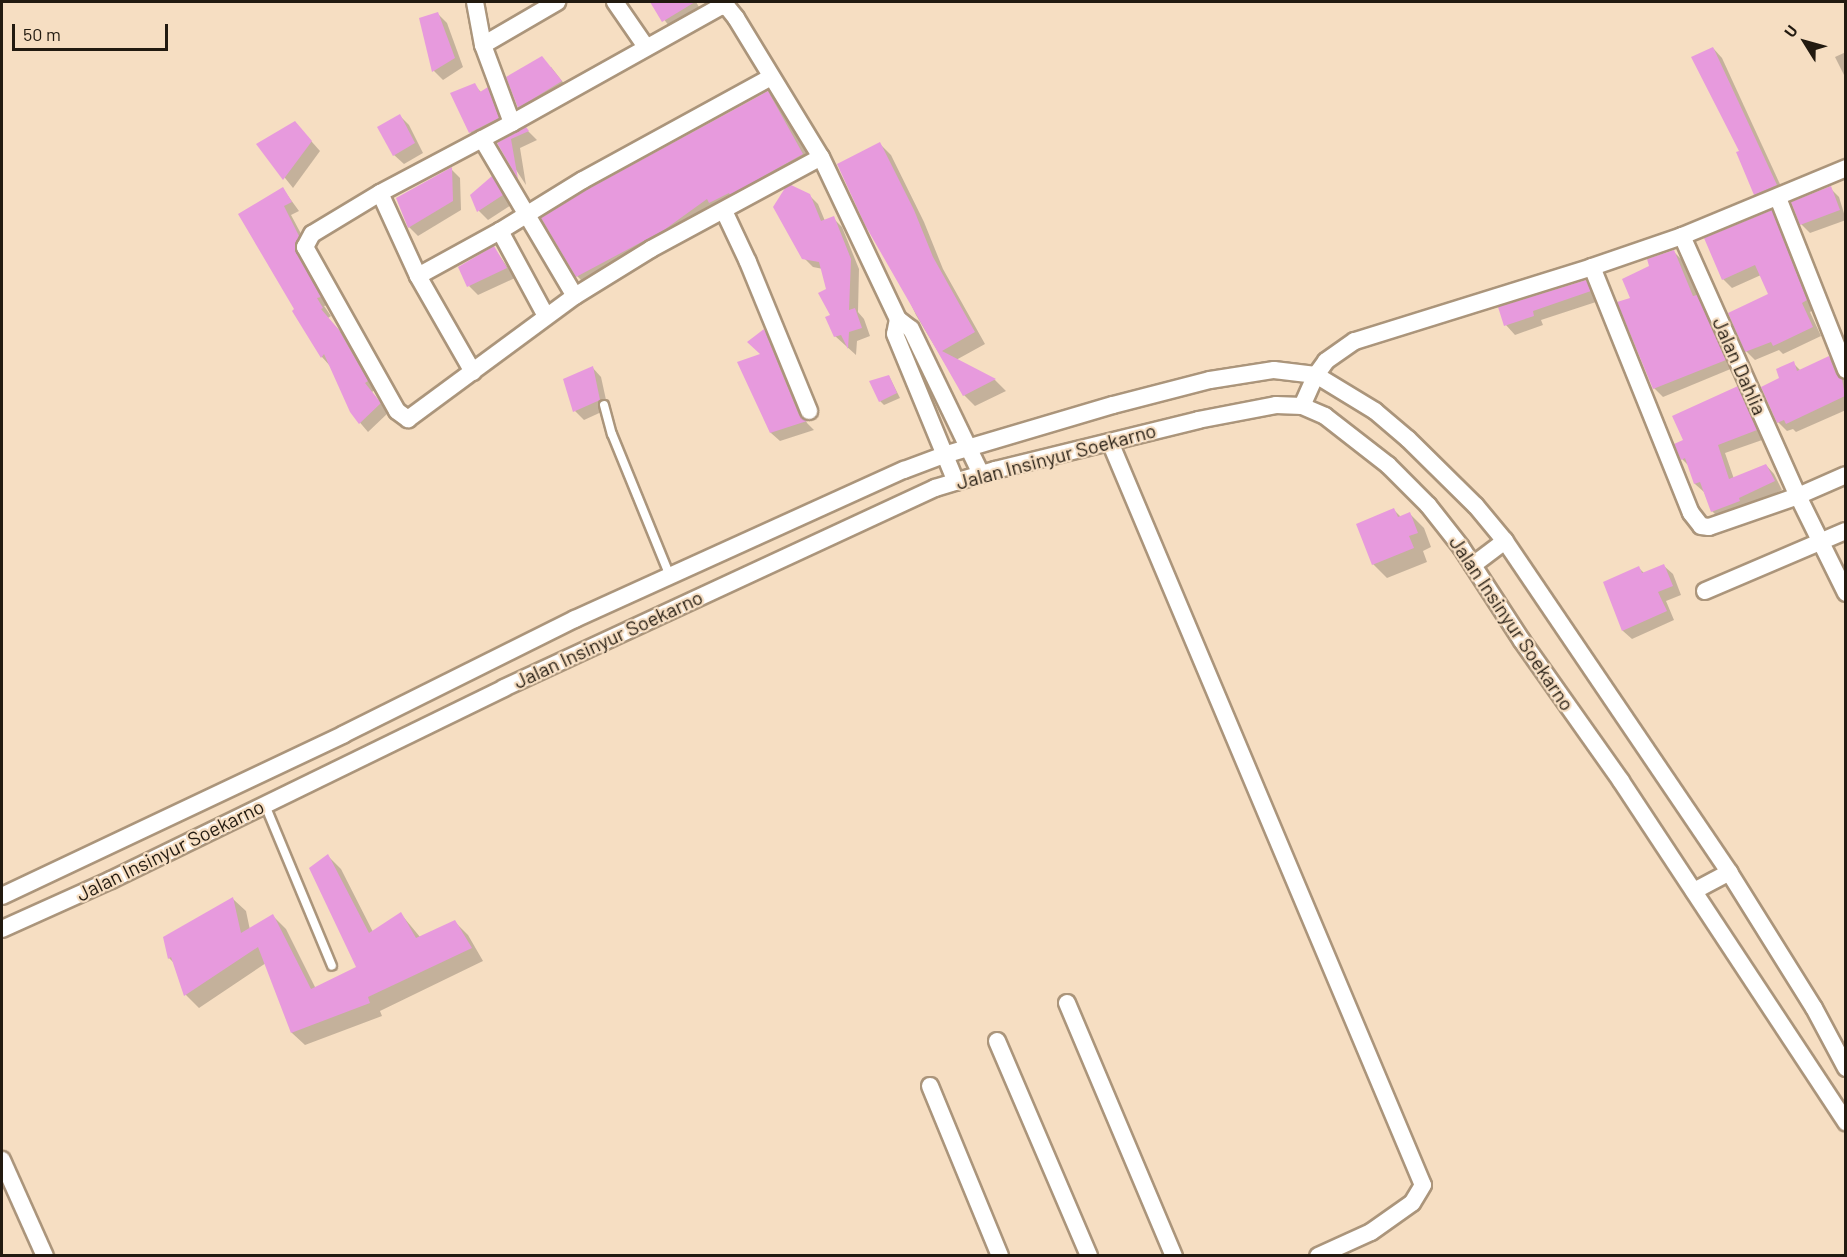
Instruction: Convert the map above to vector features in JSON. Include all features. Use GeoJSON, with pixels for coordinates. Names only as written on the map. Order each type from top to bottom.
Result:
{"type":"FeatureCollection","features":[{"type":"Feature","properties":{"kind":"street"},"geometry":{"type":"LineString","coordinates":[[475,2],[483,45],[512,123]]}},
{"type":"Feature","properties":{"kind":"street"},"geometry":{"type":"LineString","coordinates":[[483,45],[557,2]]}},
{"type":"Feature","properties":{"kind":"street"},"geometry":{"type":"LineString","coordinates":[[615,2],[646,47]]}},
{"type":"Feature","properties":{"kind":"street"},"geometry":{"type":"LineString","coordinates":[[821,157],[651,249],[575,296],[416,415],[408,418],[403,417],[392,402],[306,252],[305,243],[312,234],[380,194],[721,6],[728,8],[821,157],[898,319],[911,329],[981,474]]}},
{"type":"Feature","properties":{"kind":"street"},"geometry":{"type":"LineString","coordinates":[[418,276],[500,231],[583,180],[771,77]]}},
{"type":"Feature","properties":{"kind":"street"},"geometry":{"type":"LineString","coordinates":[[482,139],[575,296]]}},
{"type":"Feature","properties":{"kind":"street"},"geometry":{"type":"LineString","coordinates":[[1302,406],[1316,375],[1336,352],[1355,341],[1592,267],[1682,236],[1778,198],[1845,168]]}},
{"type":"Feature","properties":{"kind":"street"},"geometry":{"type":"LineString","coordinates":[[380,194],[418,276],[472,372]]}},
{"type":"Feature","properties":{"kind":"street"},"geometry":{"type":"LineString","coordinates":[[1778,198],[1845,370]]}},
{"type":"Feature","properties":{"kind":"street"},"geometry":{"type":"LineString","coordinates":[[724,211],[748,262],[809,411]]}},
{"type":"Feature","properties":{"kind":"street"},"geometry":{"type":"LineString","coordinates":[[500,231],[546,316]]}},
{"type":"Feature","properties":{"kind":"street","name":"Jalan Dahlia"},"geometry":{"type":"LineString","coordinates":[[1682,236],[1798,496],[1845,593]]}},
{"type":"Feature","properties":{"kind":"street"},"geometry":{"type":"LineString","coordinates":[[1592,267],[1695,520],[1701,526],[1709,527],[1798,496],[1845,475]]}},
{"type":"Feature","properties":{"kind":"street"},"geometry":{"type":"LineString","coordinates":[[898,319],[895,334],[956,482]]}},
{"type":"Feature","properties":{"kind":"street","name":"Jalan Insinyur Soekarno"},"geometry":{"type":"LineString","coordinates":[[2,896],[503,657],[575,619],[904,470],[967,447],[1113,405],[1232,375],[1274,370],[1316,375],[1375,411],[1408,439],[1476,506],[1505,541],[1729,872],[1814,1008],[1845,1068]]}},
{"type":"Feature","properties":{"kind":"street","name":"Jalan Insinyur Soekarno"},"geometry":{"type":"LineString","coordinates":[[2,930],[514,683],[858,522],[956,482],[1110,442],[1258,408],[1276,405],[1302,406],[1326,416],[1388,465],[1428,505],[1473,565],[1695,891],[1845,1122]]}},
{"type":"Feature","properties":{"kind":"street"},"geometry":{"type":"LineString","coordinates":[[1110,442],[1423,1185],[1412,1203],[1371,1232],[1318,1256]]}},
{"type":"Feature","properties":{"kind":"street"},"geometry":{"type":"LineString","coordinates":[[1705,591],[1845,531]]}},
{"type":"Feature","properties":{"kind":"street"},"geometry":{"type":"LineString","coordinates":[[1473,565],[1505,541]]}},
{"type":"Feature","properties":{"kind":"street"},"geometry":{"type":"LineString","coordinates":[[503,657],[514,683]]}},
{"type":"Feature","properties":{"kind":"street"},"geometry":{"type":"LineString","coordinates":[[1695,891],[1729,872]]}},
{"type":"Feature","properties":{"kind":"street"},"geometry":{"type":"LineString","coordinates":[[1067,1003],[1174,1256]]}},
{"type":"Feature","properties":{"kind":"street"},"geometry":{"type":"LineString","coordinates":[[997,1041],[1089,1256]]}},
{"type":"Feature","properties":{"kind":"street"},"geometry":{"type":"LineString","coordinates":[[1822,1085],[1845,1068]]}},
{"type":"Feature","properties":{"kind":"street"},"geometry":{"type":"LineString","coordinates":[[930,1086],[1000,1256]]}},
{"type":"Feature","properties":{"kind":"street"},"geometry":{"type":"LineString","coordinates":[[2,1160],[45,1256]]}},
{"type":"Feature","properties":{"kind":"lane"},"geometry":{"type":"LineString","coordinates":[[604,405],[620,455],[670,576]]}},
{"type":"Feature","properties":{"kind":"lane"},"geometry":{"type":"LineString","coordinates":[[265,805],[332,966]]}},
{"type":"Feature","properties":{"kind":"building"},"geometry":{"type":"Polygon","coordinates":[[[650,2],[695,2],[662,22],[650,2]]]}},
{"type":"Feature","properties":{"kind":"building"},"geometry":{"type":"Polygon","coordinates":[[[438,12],[455,58],[432,72],[419,18],[438,12]]]}},
{"type":"Feature","properties":{"kind":"building"},"geometry":{"type":"Polygon","coordinates":[[[1713,47],[1777,185],[1754,195],[1736,152],[1739,151],[1691,57],[1713,47]]]}},
{"type":"Feature","properties":{"kind":"building"},"geometry":{"type":"Polygon","coordinates":[[[542,56],[562,81],[518,108],[506,77],[542,56]]]}},
{"type":"Feature","properties":{"kind":"building"},"geometry":{"type":"Polygon","coordinates":[[[475,83],[480,92],[488,87],[499,118],[469,133],[450,93],[475,83]]]}},
{"type":"Feature","properties":{"kind":"building"},"geometry":{"type":"Polygon","coordinates":[[[768,91],[803,154],[730,195],[729,193],[709,203],[707,199],[664,230],[576,277],[541,218],[588,189],[768,91]]]}},
{"type":"Feature","properties":{"kind":"building"},"geometry":{"type":"Polygon","coordinates":[[[400,114],[415,143],[393,156],[377,127],[400,114]]]}},
{"type":"Feature","properties":{"kind":"building"},"geometry":{"type":"Polygon","coordinates":[[[295,121],[312,141],[283,180],[256,144],[295,121]]]}},
{"type":"Feature","properties":{"kind":"building"},"geometry":{"type":"Polygon","coordinates":[[[526,127],[529,131],[511,139],[518,179],[497,143],[526,127]]]}},
{"type":"Feature","properties":{"kind":"building"},"geometry":{"type":"Polygon","coordinates":[[[880,142],[914,210],[933,257],[975,332],[942,351],[996,379],[963,396],[865,225],[837,164],[880,142]]]}},
{"type":"Feature","properties":{"kind":"building"},"geometry":{"type":"Polygon","coordinates":[[[452,167],[453,201],[408,228],[396,198],[452,167]]]}},
{"type":"Feature","properties":{"kind":"building"},"geometry":{"type":"Polygon","coordinates":[[[492,176],[503,195],[477,212],[470,195],[492,176]]]}},
{"type":"Feature","properties":{"kind":"building"},"geometry":{"type":"Polygon","coordinates":[[[791,185],[810,194],[821,221],[834,216],[851,259],[849,310],[855,308],[862,328],[849,332],[848,349],[841,335],[834,337],[825,317],[830,315],[818,293],[826,289],[819,262],[802,259],[773,207],[785,188],[791,185]]]}},
{"type":"Feature","properties":{"kind":"building"},"geometry":{"type":"Polygon","coordinates":[[[1831,186],[1840,210],[1800,225],[1791,202],[1831,186]]]}},
{"type":"Feature","properties":{"kind":"building"},"geometry":{"type":"Polygon","coordinates":[[[283,187],[292,202],[284,206],[299,236],[295,247],[296,252],[321,297],[317,298],[323,308],[321,309],[339,330],[368,381],[365,383],[381,403],[359,424],[350,412],[324,354],[321,358],[238,214],[283,187]]]}},
{"type":"Feature","properties":{"kind":"building"},"geometry":{"type":"Polygon","coordinates":[[[1772,210],[1807,300],[1802,303],[1813,327],[1773,346],[1771,342],[1745,352],[1728,313],[1768,294],[1755,265],[1722,280],[1704,238],[1772,210]]]}},
{"type":"Feature","properties":{"kind":"building"},"geometry":{"type":"Polygon","coordinates":[[[494,246],[507,268],[467,287],[458,267],[494,246]]]}},
{"type":"Feature","properties":{"kind":"building"},"geometry":{"type":"Polygon","coordinates":[[[1674,250],[1693,296],[1697,295],[1726,360],[1653,389],[1617,302],[1630,298],[1622,279],[1649,266],[1647,259],[1674,250]]]}},
{"type":"Feature","properties":{"kind":"building"},"geometry":{"type":"Polygon","coordinates":[[[1586,280],[1591,291],[1533,311],[1534,316],[1504,326],[1498,307],[1586,280]]]}},
{"type":"Feature","properties":{"kind":"building"},"geometry":{"type":"Polygon","coordinates":[[[764,329],[799,415],[807,421],[770,433],[737,362],[760,354],[747,342],[764,329]]]}},
{"type":"Feature","properties":{"kind":"building"},"geometry":{"type":"Polygon","coordinates":[[[1829,356],[1836,374],[1842,379],[1845,396],[1786,424],[1784,420],[1777,423],[1761,387],[1779,378],[1776,369],[1794,361],[1797,371],[1829,356]]]}},
{"type":"Feature","properties":{"kind":"building"},"geometry":{"type":"Polygon","coordinates":[[[593,366],[600,400],[573,412],[563,379],[593,366]]]}},
{"type":"Feature","properties":{"kind":"building"},"geometry":{"type":"Polygon","coordinates":[[[889,375],[897,393],[879,402],[869,381],[889,375]]]}},
{"type":"Feature","properties":{"kind":"building"},"geometry":{"type":"Polygon","coordinates":[[[1738,386],[1757,430],[1718,445],[1729,479],[1766,464],[1775,481],[1739,498],[1740,501],[1711,512],[1700,482],[1694,484],[1685,458],[1681,460],[1674,444],[1683,440],[1672,416],[1738,386]]]}},
{"type":"Feature","properties":{"kind":"building"},"geometry":{"type":"Polygon","coordinates":[[[1394,508],[1398,517],[1410,512],[1418,533],[1409,536],[1414,548],[1372,565],[1356,524],[1394,508]]]}},
{"type":"Feature","properties":{"kind":"building"},"geometry":{"type":"Polygon","coordinates":[[[1664,564],[1673,586],[1658,592],[1667,611],[1622,631],[1603,582],[1639,566],[1642,573],[1664,564]]]}},
{"type":"Feature","properties":{"kind":"building"},"geometry":{"type":"Polygon","coordinates":[[[328,854],[369,933],[401,912],[416,938],[455,920],[472,948],[368,997],[370,1003],[291,1033],[258,947],[184,996],[171,957],[168,959],[163,937],[233,897],[241,933],[273,914],[311,989],[356,967],[309,868],[328,854]]]}}]}
